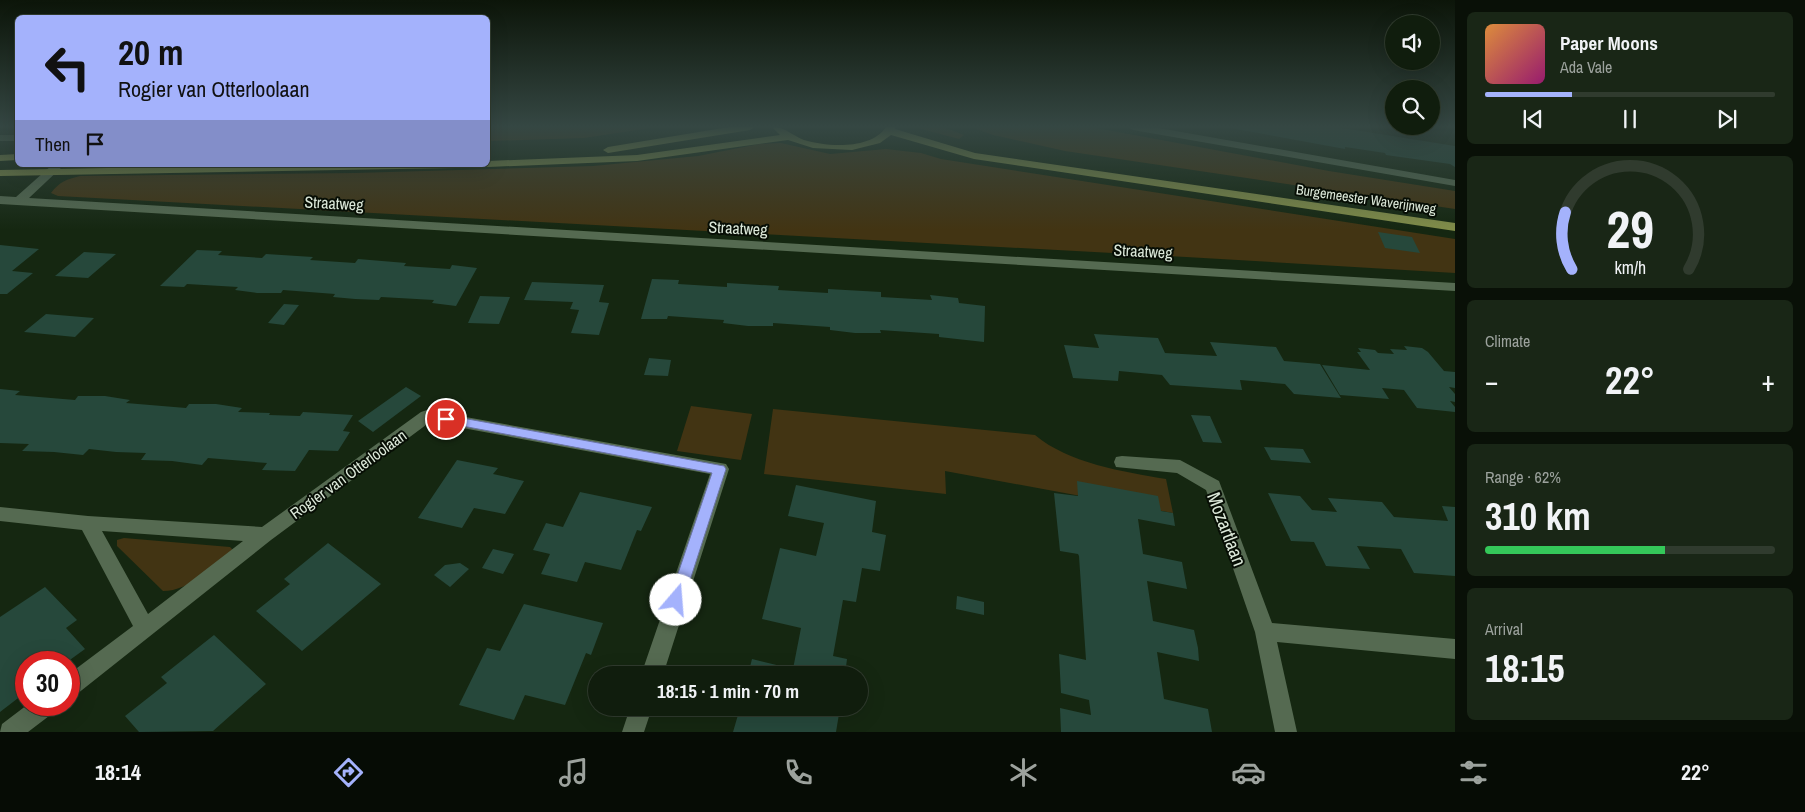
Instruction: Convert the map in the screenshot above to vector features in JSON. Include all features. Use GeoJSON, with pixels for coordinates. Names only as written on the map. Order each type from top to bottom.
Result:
{"type":"FeatureCollection","features":[{"type":"Feature","properties":{"kind":"main road"},"geometry":{"type":"LineString","coordinates":[[490,164],[559,161]]}},
{"type":"Feature","properties":{"kind":"main road","name":"Burgemeester Waverijnweg"},"geometry":{"type":"LineString","coordinates":[[1009,161],[1455,227]]}},
{"type":"Feature","properties":{"kind":"main road"},"geometry":{"type":"LineString","coordinates":[[0,173],[54,169],[284,167]]}},
{"type":"Feature","properties":{"kind":"street"},"geometry":{"type":"LineString","coordinates":[[1329,161],[1455,183]]}},
{"type":"Feature","properties":{"kind":"street"},"geometry":{"type":"LineString","coordinates":[[20,200],[54,169]]}},
{"type":"Feature","properties":{"kind":"street","name":"Straatweg"},"geometry":{"type":"LineString","coordinates":[[0,200],[1455,286]]}},
{"type":"Feature","properties":{"kind":"street","name":"Rogier van Otterloolaan"},"geometry":{"type":"LineString","coordinates":[[80,679],[265,535],[427,416],[720,469],[655,666]]}},
{"type":"Feature","properties":{"kind":"street","name":"Mozartlaan"},"geometry":{"type":"LineString","coordinates":[[1122,462],[1180,467],[1213,486],[1265,632],[1286,732]]}},
{"type":"Feature","properties":{"kind":"street"},"geometry":{"type":"LineString","coordinates":[[0,514],[88,523],[265,535]]}},
{"type":"Feature","properties":{"kind":"street"},"geometry":{"type":"LineString","coordinates":[[88,523],[145,629]]}},
{"type":"Feature","properties":{"kind":"street"},"geometry":{"type":"LineString","coordinates":[[1265,632],[1455,649]]}},
{"type":"Feature","properties":{"kind":"street"},"geometry":{"type":"LineString","coordinates":[[10,732],[31,716]]}},
{"type":"Feature","properties":{"kind":"street"},"geometry":{"type":"LineString","coordinates":[[633,732],[638,716]]}},
{"type":"Feature","properties":{"kind":"shaded area"},"geometry":{"type":"Polygon","coordinates":[[[644,161],[955,161],[1455,239],[1455,273],[58,196],[51,193],[57,186],[71,178],[80,176],[355,173],[593,166],[644,161]]]}},
{"type":"Feature","properties":{"kind":"shaded area"},"geometry":{"type":"Polygon","coordinates":[[[1133,161],[1276,161],[1455,191],[1455,209],[1133,161]]]}},
{"type":"Feature","properties":{"kind":"shaded area"},"geometry":{"type":"Polygon","coordinates":[[[691,406],[752,414],[741,460],[677,451],[691,406]]]}},
{"type":"Feature","properties":{"kind":"shaded area"},"geometry":{"type":"Polygon","coordinates":[[[773,409],[1035,435],[1063,453],[1097,465],[1166,479],[1173,513],[945,471],[946,494],[764,474],[773,409]]]}},
{"type":"Feature","properties":{"kind":"shaded area"},"geometry":{"type":"Polygon","coordinates":[[[124,538],[230,547],[234,551],[201,577],[183,587],[163,591],[117,546],[117,540],[124,538]]]}},
{"type":"Feature","properties":{"kind":"building"},"geometry":{"type":"Polygon","coordinates":[[[1430,161],[1455,161],[1455,167],[1450,164],[1430,161]]]}},
{"type":"Feature","properties":{"kind":"building"},"geometry":{"type":"Polygon","coordinates":[[[1378,232],[1412,237],[1420,253],[1385,248],[1378,232]]]}},
{"type":"Feature","properties":{"kind":"building"},"geometry":{"type":"Polygon","coordinates":[[[0,245],[39,249],[12,271],[33,273],[7,294],[0,294],[0,245]]]}},
{"type":"Feature","properties":{"kind":"building"},"geometry":{"type":"Polygon","coordinates":[[[197,250],[222,251],[218,255],[262,258],[266,254],[313,257],[310,260],[355,263],[358,259],[406,263],[404,266],[450,269],[452,265],[477,268],[456,306],[432,303],[434,300],[381,297],[379,300],[355,299],[333,297],[335,294],[283,290],[281,293],[257,293],[235,290],[238,287],[187,284],[184,287],[160,286],[197,250]]]}},
{"type":"Feature","properties":{"kind":"building"},"geometry":{"type":"Polygon","coordinates":[[[84,252],[116,254],[88,278],[55,276],[84,252]]]}},
{"type":"Feature","properties":{"kind":"building"},"geometry":{"type":"Polygon","coordinates":[[[652,279],[679,280],[678,284],[727,287],[727,283],[779,286],[778,290],[828,293],[828,289],[881,292],[881,297],[932,300],[930,295],[958,298],[959,303],[985,306],[984,342],[939,337],[939,334],[880,330],[881,333],[855,333],[830,330],[830,327],[773,323],[773,326],[748,326],[723,323],[724,320],[668,316],[667,319],[641,319],[652,279]]]}},
{"type":"Feature","properties":{"kind":"building"},"geometry":{"type":"Polygon","coordinates":[[[532,282],[604,285],[599,302],[609,303],[599,335],[571,333],[579,310],[570,309],[573,302],[524,300],[532,282]]]}},
{"type":"Feature","properties":{"kind":"building"},"geometry":{"type":"Polygon","coordinates":[[[480,296],[510,297],[499,324],[468,323],[480,296]]]}},
{"type":"Feature","properties":{"kind":"building"},"geometry":{"type":"Polygon","coordinates":[[[284,304],[299,305],[284,325],[268,323],[284,304]]]}},
{"type":"Feature","properties":{"kind":"building"},"geometry":{"type":"Polygon","coordinates":[[[46,314],[94,318],[75,337],[24,332],[46,314]]]}},
{"type":"Feature","properties":{"kind":"building"},"geometry":{"type":"Polygon","coordinates":[[[1094,334],[1158,338],[1165,353],[1217,356],[1210,342],[1276,347],[1284,361],[1320,364],[1341,398],[1294,394],[1285,384],[1240,380],[1242,390],[1170,385],[1162,375],[1119,371],[1118,381],[1073,378],[1064,345],[1099,348],[1094,334]]]}},
{"type":"Feature","properties":{"kind":"building"},"geometry":{"type":"Polygon","coordinates":[[[1404,346],[1422,348],[1428,352],[1444,371],[1455,372],[1455,388],[1449,387],[1455,394],[1455,402],[1450,401],[1455,407],[1455,412],[1417,408],[1404,390],[1382,388],[1389,399],[1340,395],[1322,365],[1370,370],[1357,352],[1361,352],[1358,348],[1375,350],[1378,353],[1394,354],[1390,349],[1407,350],[1404,346]]]}},
{"type":"Feature","properties":{"kind":"building"},"geometry":{"type":"Polygon","coordinates":[[[649,358],[671,360],[668,376],[644,375],[649,358]]]}},
{"type":"Feature","properties":{"kind":"building"},"geometry":{"type":"Polygon","coordinates":[[[406,387],[421,396],[373,432],[358,421],[406,387]]]}},
{"type":"Feature","properties":{"kind":"building"},"geometry":{"type":"Polygon","coordinates":[[[0,389],[20,391],[15,395],[75,400],[78,396],[105,396],[130,400],[126,403],[186,408],[189,404],[216,404],[242,408],[238,412],[270,413],[269,415],[300,416],[303,412],[353,415],[343,431],[350,432],[338,451],[309,450],[295,471],[262,470],[267,463],[208,458],[202,465],[172,461],[141,460],[146,453],[89,449],[83,455],[22,451],[29,444],[0,443],[0,389]]]}},
{"type":"Feature","properties":{"kind":"building"},"geometry":{"type":"Polygon","coordinates":[[[1191,415],[1210,416],[1222,443],[1203,442],[1191,415]]]}},
{"type":"Feature","properties":{"kind":"building"},"geometry":{"type":"Polygon","coordinates":[[[1264,447],[1303,449],[1311,463],[1271,460],[1264,447]]]}},
{"type":"Feature","properties":{"kind":"building"},"geometry":{"type":"Polygon","coordinates":[[[457,460],[498,468],[493,474],[524,481],[505,514],[474,508],[462,528],[418,518],[457,460]]]}},
{"type":"Feature","properties":{"kind":"building"},"geometry":{"type":"Polygon","coordinates":[[[1077,481],[1158,496],[1161,511],[1173,513],[1175,526],[1138,519],[1143,554],[1182,562],[1187,589],[1147,581],[1153,621],[1194,630],[1198,648],[1199,661],[1157,652],[1164,699],[1208,709],[1212,732],[1061,732],[1060,708],[1091,715],[1089,700],[1061,693],[1059,654],[1086,660],[1079,556],[1078,554],[1060,551],[1054,493],[1078,496],[1077,481]]]}},
{"type":"Feature","properties":{"kind":"building"},"geometry":{"type":"Polygon","coordinates":[[[796,485],[876,501],[872,532],[886,535],[880,571],[862,568],[856,602],[843,600],[833,656],[847,659],[846,666],[794,666],[801,628],[762,619],[780,548],[816,556],[824,523],[788,516],[796,485]]]}},
{"type":"Feature","properties":{"kind":"building"},"geometry":{"type":"Polygon","coordinates":[[[580,492],[652,507],[641,531],[637,530],[621,570],[585,562],[577,582],[541,574],[550,554],[533,550],[546,523],[563,527],[580,492]]]}},
{"type":"Feature","properties":{"kind":"building"},"geometry":{"type":"Polygon","coordinates":[[[1268,493],[1300,496],[1312,510],[1337,512],[1328,498],[1382,502],[1394,517],[1448,521],[1442,506],[1455,507],[1455,576],[1414,573],[1401,549],[1357,546],[1370,569],[1326,566],[1314,542],[1291,541],[1268,493]]]}},
{"type":"Feature","properties":{"kind":"building"},"geometry":{"type":"Polygon","coordinates":[[[328,543],[381,584],[302,651],[256,611],[290,584],[284,579],[328,543]]]}},
{"type":"Feature","properties":{"kind":"building"},"geometry":{"type":"Polygon","coordinates":[[[493,549],[514,554],[503,574],[482,568],[493,549]]]}},
{"type":"Feature","properties":{"kind":"building"},"geometry":{"type":"Polygon","coordinates":[[[460,563],[469,569],[450,587],[434,575],[445,565],[460,563]]]}},
{"type":"Feature","properties":{"kind":"building"},"geometry":{"type":"Polygon","coordinates":[[[45,587],[77,620],[66,628],[85,649],[80,653],[80,651],[15,651],[15,700],[0,712],[0,617],[45,587]]]}},
{"type":"Feature","properties":{"kind":"building"},"geometry":{"type":"Polygon","coordinates":[[[957,596],[984,602],[984,615],[956,609],[957,596]]]}},
{"type":"Feature","properties":{"kind":"building"},"geometry":{"type":"Polygon","coordinates":[[[524,604],[603,623],[591,655],[586,653],[565,705],[525,695],[514,720],[459,705],[487,648],[500,651],[524,604]]]}},
{"type":"Feature","properties":{"kind":"building"},"geometry":{"type":"Polygon","coordinates":[[[214,635],[266,684],[213,731],[139,732],[125,716],[167,683],[161,677],[214,635]]]}},
{"type":"Feature","properties":{"kind":"building"},"geometry":{"type":"Polygon","coordinates":[[[752,659],[781,666],[750,666],[752,659]]]}},
{"type":"Feature","properties":{"kind":"building"},"geometry":{"type":"Polygon","coordinates":[[[738,716],[839,716],[836,732],[733,732],[738,716]]]}},
{"type":"Feature","properties":{"kind":"route"},"geometry":{"type":"LineString","coordinates":[[446,419],[629,454],[720,469],[676,600]]}}]}
